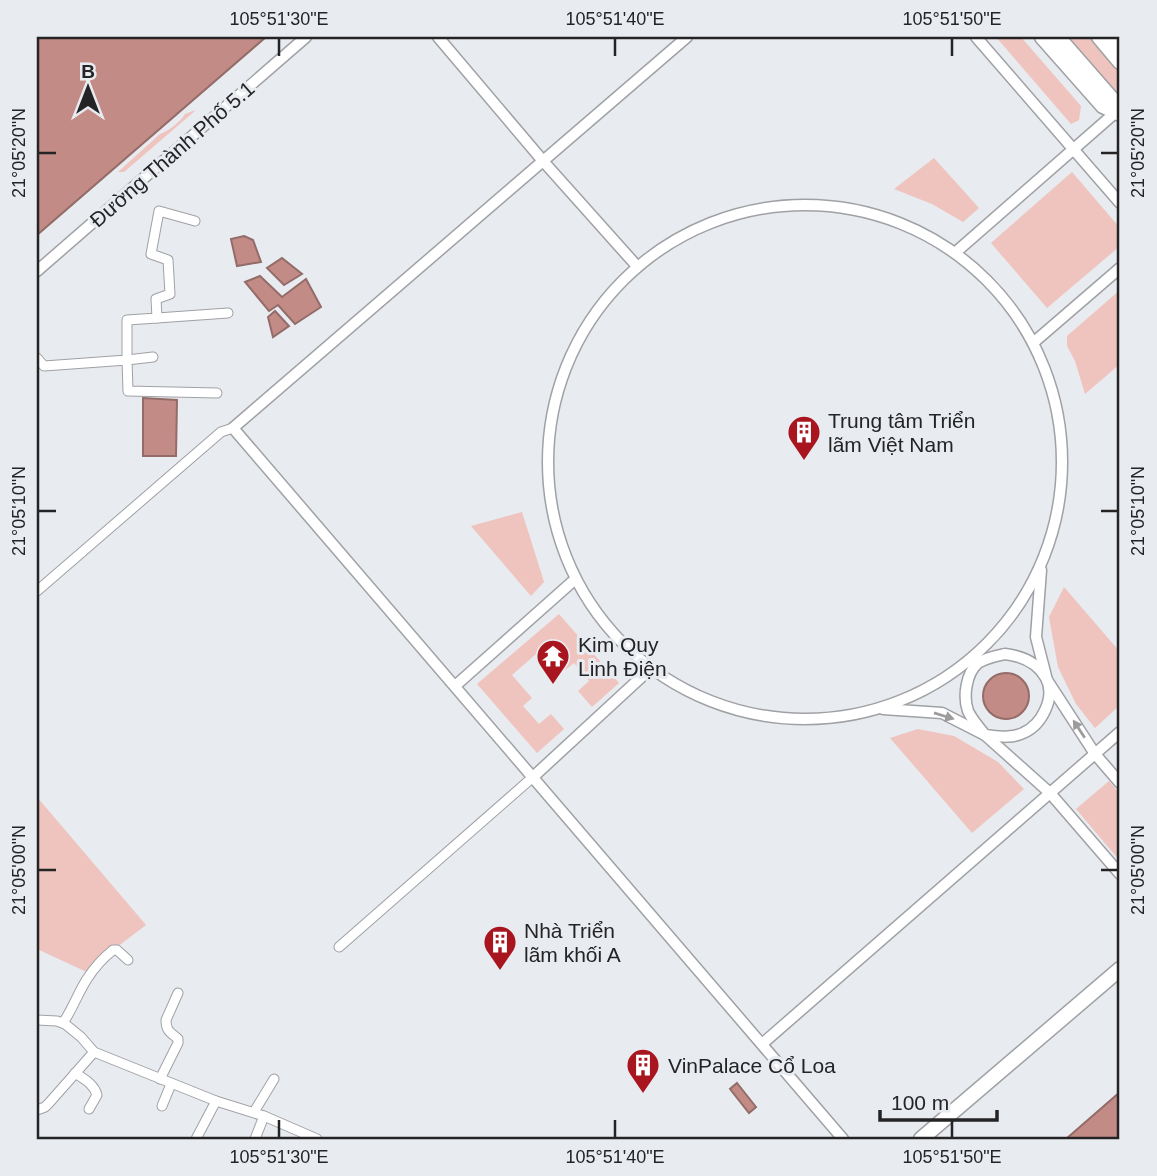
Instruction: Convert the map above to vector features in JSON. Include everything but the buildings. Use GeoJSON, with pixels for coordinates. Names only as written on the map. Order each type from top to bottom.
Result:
{"type":"FeatureCollection","features":[{"type":"Feature","properties":{"kind":"main road"},"geometry":{"type":"LineString","coordinates":[[1041,37],[1078,68],[1119,111]]}},
{"type":"Feature","properties":{"kind":"main road"},"geometry":{"type":"LineString","coordinates":[[1058,37],[1078,68]]}},
{"type":"Feature","properties":{"kind":"main road"},"geometry":{"type":"LineString","coordinates":[[1099,37],[1117,47]]}},
{"type":"Feature","properties":{"kind":"main road"},"geometry":{"type":"LineString","coordinates":[[921,1139],[1120,969]]}},
{"type":"Feature","properties":{"kind":"street","name":"Đường Thành Phố 5.1"},"geometry":{"type":"LineString","coordinates":[[37,271],[306,37]]}},
{"type":"Feature","properties":{"kind":"street"},"geometry":{"type":"LineString","coordinates":[[438,37],[635,264]]}},
{"type":"Feature","properties":{"kind":"street"},"geometry":{"type":"LineString","coordinates":[[37,591],[221,432],[233,429],[687,37]]}},
{"type":"Feature","properties":{"kind":"street"},"geometry":{"type":"LineString","coordinates":[[976,37],[1120,203]]}},
{"type":"Feature","properties":{"kind":"street"},"geometry":{"type":"LineString","coordinates":[[956,252],[1119,111]]}},
{"type":"Feature","properties":{"kind":"street"},"geometry":{"type":"LineString","coordinates":[[1120,783],[1095,754],[1039,669],[1018,655],[992,656],[976,664],[926,691],[876,709],[831,718],[781,716],[738,708],[649,670],[601,621],[572,582],[549,519],[554,429],[578,341],[602,305],[635,264],[714,220],[758,210],[821,206],[900,222],[935,237],[970,262],[991,285],[1034,343],[1053,399],[1057,431],[1058,484],[1054,522],[1042,561],[1023,606],[976,664],[965,698],[968,711],[985,735],[1051,793],[1120,874]]}},
{"type":"Feature","properties":{"kind":"street"},"geometry":{"type":"LineString","coordinates":[[157,318],[156,299],[170,294],[168,260],[151,254],[159,211],[195,221]]}},
{"type":"Feature","properties":{"kind":"street"},"geometry":{"type":"LineString","coordinates":[[1034,343],[1120,268]]}},
{"type":"Feature","properties":{"kind":"street"},"geometry":{"type":"LineString","coordinates":[[217,393],[128,391],[127,320],[228,313]]}},
{"type":"Feature","properties":{"kind":"street"},"geometry":{"type":"LineString","coordinates":[[37,358],[44,366],[153,358]]}},
{"type":"Feature","properties":{"kind":"street"},"geometry":{"type":"LineString","coordinates":[[233,429],[843,1139]]}},
{"type":"Feature","properties":{"kind":"street"},"geometry":{"type":"LineString","coordinates":[[876,709],[942,713],[985,735],[1010,737],[1023,734],[1034,727],[1042,717],[1049,693],[1036,637],[1042,561]]}},
{"type":"Feature","properties":{"kind":"street"},"geometry":{"type":"LineString","coordinates":[[455,686],[572,582]]}},
{"type":"Feature","properties":{"kind":"street"},"geometry":{"type":"LineString","coordinates":[[339,947],[533,777],[649,670]]}},
{"type":"Feature","properties":{"kind":"street"},"geometry":{"type":"LineString","coordinates":[[762,1044],[1120,732]]}},
{"type":"Feature","properties":{"kind":"street"},"geometry":{"type":"LineString","coordinates":[[63,1023],[85,981],[108,954],[117,950],[128,960]]}},
{"type":"Feature","properties":{"kind":"street"},"geometry":{"type":"LineString","coordinates":[[160,1079],[177,1043],[177,1039],[169,1033],[166,1023],[177,993]]}},
{"type":"Feature","properties":{"kind":"street"},"geometry":{"type":"LineString","coordinates":[[37,1020],[63,1023],[94,1052],[216,1101],[264,1115],[312,1138]]}},
{"type":"Feature","properties":{"kind":"street"},"geometry":{"type":"LineString","coordinates":[[37,1110],[45,1107],[94,1052]]}},
{"type":"Feature","properties":{"kind":"street"},"geometry":{"type":"LineString","coordinates":[[75,1073],[96,1090],[97,1095],[89,1108]]}},
{"type":"Feature","properties":{"kind":"street"},"geometry":{"type":"LineString","coordinates":[[254,1112],[274,1079]]}},
{"type":"Feature","properties":{"kind":"street"},"geometry":{"type":"LineString","coordinates":[[162,1105],[171,1084]]}},
{"type":"Feature","properties":{"kind":"street"},"geometry":{"type":"LineString","coordinates":[[196,1139],[216,1101]]}},
{"type":"Feature","properties":{"kind":"street"},"geometry":{"type":"LineString","coordinates":[[254,1139],[264,1115]]}},
{"type":"Feature","properties":{"kind":"shaded area"},"geometry":{"type":"Polygon","coordinates":[[[37,37],[266,37],[37,235],[37,37]]]}},
{"type":"Feature","properties":{"kind":"shaded area"},"geometry":{"type":"Polygon","coordinates":[[[996,37],[1021,37],[1081,106],[1079,120],[1071,124],[996,37]]]}},
{"type":"Feature","properties":{"kind":"shaded area"},"geometry":{"type":"Polygon","coordinates":[[[1065,37],[1091,37],[1120,70],[1120,100],[1065,37]]]}},
{"type":"Feature","properties":{"kind":"shaded area"},"geometry":{"type":"Polygon","coordinates":[[[196,110],[124,172],[118,172],[185,114],[196,110]]]}},
{"type":"Feature","properties":{"kind":"shaded area"},"geometry":{"type":"Polygon","coordinates":[[[934,158],[979,208],[963,222],[932,204],[894,189],[934,158]]]}},
{"type":"Feature","properties":{"kind":"shaded area"},"geometry":{"type":"Polygon","coordinates":[[[1072,172],[1120,228],[1120,246],[1047,308],[991,243],[1072,172]]]}},
{"type":"Feature","properties":{"kind":"shaded area"},"geometry":{"type":"Polygon","coordinates":[[[244,236],[253,240],[261,262],[237,266],[231,239],[244,236]]]}},
{"type":"Feature","properties":{"kind":"shaded area"},"geometry":{"type":"Polygon","coordinates":[[[282,258],[302,274],[284,285],[267,268],[282,258]]]}},
{"type":"Feature","properties":{"kind":"shaded area"},"geometry":{"type":"Polygon","coordinates":[[[260,276],[282,297],[306,279],[321,307],[295,324],[278,305],[269,311],[245,282],[260,276]]]}},
{"type":"Feature","properties":{"kind":"shaded area"},"geometry":{"type":"Polygon","coordinates":[[[1120,290],[1120,364],[1085,394],[1075,361],[1067,346],[1067,336],[1120,290]]]}},
{"type":"Feature","properties":{"kind":"shaded area"},"geometry":{"type":"Polygon","coordinates":[[[275,311],[289,326],[273,337],[268,317],[275,311]]]}},
{"type":"Feature","properties":{"kind":"shaded area"},"geometry":{"type":"Polygon","coordinates":[[[143,398],[177,400],[176,456],[143,456],[143,398]]]}},
{"type":"Feature","properties":{"kind":"shaded area"},"geometry":{"type":"Polygon","coordinates":[[[522,512],[544,582],[531,596],[471,526],[522,512]]]}},
{"type":"Feature","properties":{"kind":"shaded area"},"geometry":{"type":"Polygon","coordinates":[[[1064,587],[1120,652],[1120,705],[1095,728],[1076,704],[1058,667],[1049,617],[1064,587]]]}},
{"type":"Feature","properties":{"kind":"shaded area"},"geometry":{"type":"Polygon","coordinates":[[[559,614],[619,683],[592,707],[578,691],[589,681],[574,663],[565,670],[544,647],[512,675],[532,698],[523,706],[539,724],[551,714],[564,729],[537,753],[477,684],[559,614]]]}},
{"type":"Feature","properties":{"kind":"shaded area"},"geometry":{"type":"Polygon","coordinates":[[[1006,673],[1022,680],[1029,696],[1022,712],[1006,719],[990,712],[983,696],[990,680],[1006,673]]]}},
{"type":"Feature","properties":{"kind":"shaded area"},"geometry":{"type":"Polygon","coordinates":[[[918,729],[954,736],[998,762],[1024,789],[972,833],[890,738],[918,729]]]}},
{"type":"Feature","properties":{"kind":"shaded area"},"geometry":{"type":"Polygon","coordinates":[[[1109,781],[1120,794],[1120,861],[1076,809],[1109,781]]]}},
{"type":"Feature","properties":{"kind":"shaded area"},"geometry":{"type":"Polygon","coordinates":[[[37,797],[146,925],[113,950],[91,974],[37,949],[37,797]]]}},
{"type":"Feature","properties":{"kind":"shaded area"},"geometry":{"type":"Polygon","coordinates":[[[737,1083],[756,1107],[749,1113],[730,1089],[737,1083]]]}},
{"type":"Feature","properties":{"kind":"shaded area"},"geometry":{"type":"Polygon","coordinates":[[[1120,1092],[1120,1135],[1116,1139],[1066,1139],[1120,1092]]]}},
{"type":"Feature","properties":{"kind":"place","name":"Trung tâm Triển lãm Việt Nam"},"geometry":{"type":"Point","coordinates":[804,462]}},
{"type":"Feature","properties":{"kind":"place","name":"Kim Quy Linh Điện"},"geometry":{"type":"Point","coordinates":[553,686]}},
{"type":"Feature","properties":{"kind":"place","name":"Nhà Triển lãm khối A"},"geometry":{"type":"Point","coordinates":[500,972]}},
{"type":"Feature","properties":{"kind":"place","name":"VinPalace Cổ Loa"},"geometry":{"type":"Point","coordinates":[643,1095]}}]}
